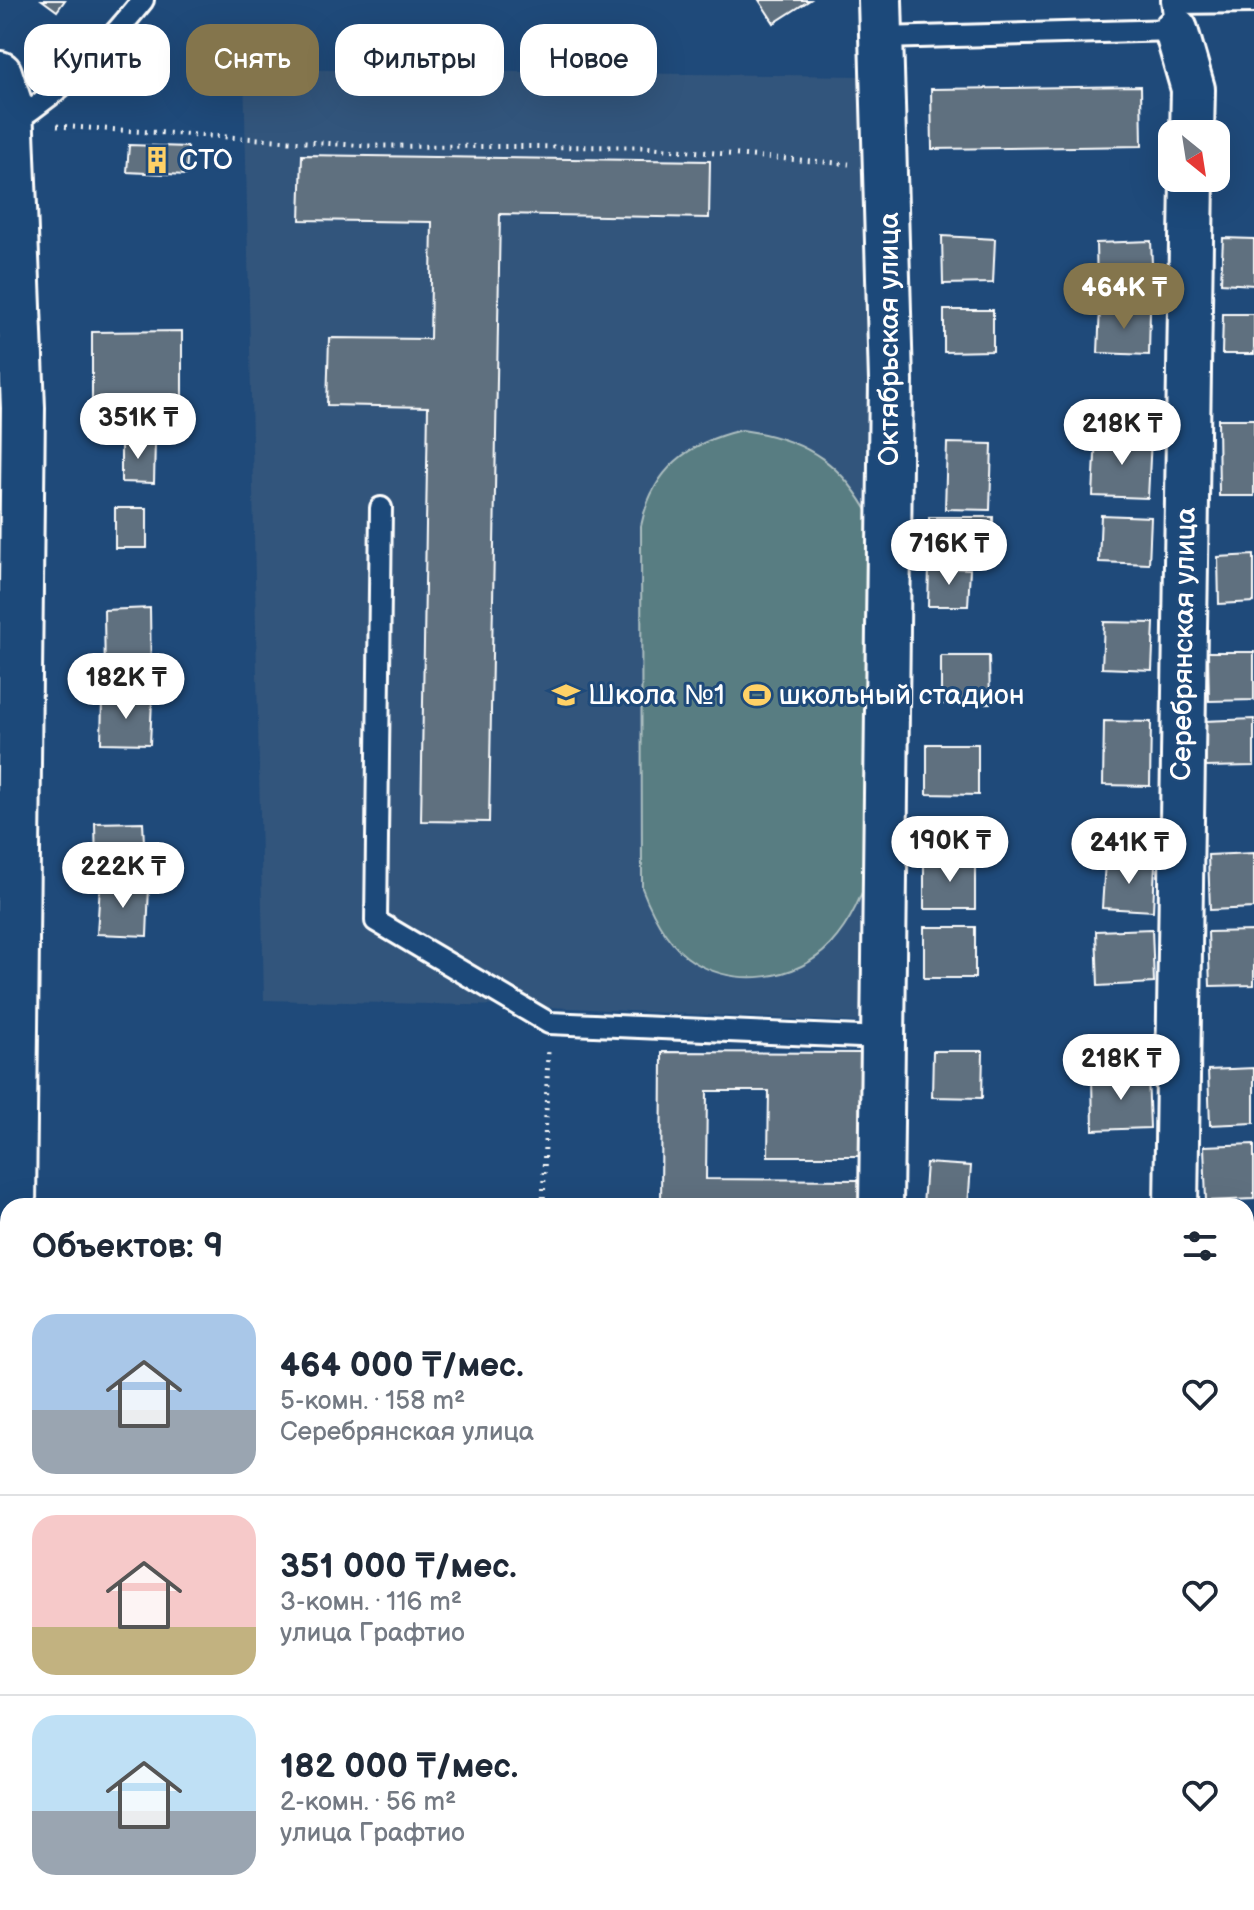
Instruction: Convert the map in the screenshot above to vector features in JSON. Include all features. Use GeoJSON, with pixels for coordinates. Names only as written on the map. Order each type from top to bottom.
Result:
{"type":"FeatureCollection","features":[{"type":"Feature","properties":{"kind":"street"},"geometry":{"type":"LineString","coordinates":[[1174,11],[1193,89],[1192,120]]}},
{"type":"Feature","properties":{"kind":"street","name":"Октябрьская улица"},"geometry":{"type":"LineString","coordinates":[[881,19],[891,381],[881,1198]]}},
{"type":"Feature","properties":{"kind":"street"},"geometry":{"type":"LineString","coordinates":[[0,73],[11,106],[23,408],[14,1198]]}},
{"type":"Feature","properties":{"kind":"street","name":"Серебрянская улица"},"geometry":{"type":"LineString","coordinates":[[1176,1198],[1192,192]]}},
{"type":"Feature","properties":{"kind":"lane"},"geometry":{"type":"LineString","coordinates":[[12,123],[60,90],[107,43],[143,0]]}},
{"type":"Feature","properties":{"kind":"lane"},"geometry":{"type":"LineString","coordinates":[[881,19],[1174,11],[1254,2]]}},
{"type":"Feature","properties":{"kind":"lane"},"geometry":{"type":"LineString","coordinates":[[381,508],[376,921],[549,1023],[882,1038]]}},
{"type":"Feature","properties":{"kind":"path"},"geometry":{"type":"LineString","coordinates":[[12,123],[368,146],[641,147],[887,167]]}},
{"type":"Feature","properties":{"kind":"path"},"geometry":{"type":"LineString","coordinates":[[543,1198],[549,1023]]}},
{"type":"Feature","properties":{"kind":"shaded area","name":"Школа №1"},"geometry":{"type":"Polygon","coordinates":[[[319,70],[335,70],[335,96],[504,96],[504,72],[520,72],[520,96],[657,96],[657,74],[867,76],[877,284],[870,1023],[549,1007],[264,1000],[245,96],[319,96],[319,70]]]}},
{"type":"Feature","properties":{"kind":"green space","name":"школьный стадион"},"geometry":{"type":"Polygon","coordinates":[[[742,430],[786,440],[822,458],[851,486],[875,525],[872,864],[856,907],[830,945],[816,957],[783,973],[747,977],[711,970],[685,956],[662,929],[642,888],[641,526],[654,489],[675,462],[705,442],[742,430]]]}},
{"type":"Feature","properties":{"kind":"building"},"geometry":{"type":"Polygon","coordinates":[[[42,0],[65,0],[57,11],[42,0]]]}},
{"type":"Feature","properties":{"kind":"building"},"geometry":{"type":"Polygon","coordinates":[[[759,0],[810,0],[774,23],[759,0]]]}},
{"type":"Feature","properties":{"kind":"building"},"geometry":{"type":"Polygon","coordinates":[[[1141,86],[1142,146],[932,149],[931,89],[1141,86]]]}},
{"type":"Feature","properties":{"kind":"building","name":"СТО"},"geometry":{"type":"Polygon","coordinates":[[[129,145],[188,147],[186,175],[127,172],[129,145]]]}},
{"type":"Feature","properties":{"kind":"building"},"geometry":{"type":"Polygon","coordinates":[[[302,155],[710,161],[709,218],[500,214],[489,822],[421,821],[428,407],[327,405],[329,338],[430,339],[432,222],[300,220],[302,155]]]}},
{"type":"Feature","properties":{"kind":"building"},"geometry":{"type":"Polygon","coordinates":[[[942,236],[995,239],[993,283],[943,284],[942,236]]]}},
{"type":"Feature","properties":{"kind":"building"},"geometry":{"type":"Polygon","coordinates":[[[1223,238],[1254,239],[1254,285],[1221,283],[1223,238]]]}},
{"type":"Feature","properties":{"kind":"building"},"geometry":{"type":"Polygon","coordinates":[[[1151,241],[1153,286],[1097,288],[1096,243],[1151,241]]]}},
{"type":"Feature","properties":{"kind":"building"},"geometry":{"type":"Polygon","coordinates":[[[1100,307],[1150,309],[1149,355],[1098,353],[1100,307]]]}},
{"type":"Feature","properties":{"kind":"building"},"geometry":{"type":"Polygon","coordinates":[[[944,310],[993,310],[993,351],[944,352],[944,310]]]}},
{"type":"Feature","properties":{"kind":"building"},"geometry":{"type":"Polygon","coordinates":[[[1223,314],[1254,314],[1254,354],[1222,354],[1223,314]]]}},
{"type":"Feature","properties":{"kind":"building"},"geometry":{"type":"Polygon","coordinates":[[[182,331],[182,400],[92,400],[92,332],[182,331]]]}},
{"type":"Feature","properties":{"kind":"building"},"geometry":{"type":"Polygon","coordinates":[[[1218,419],[1254,419],[1254,496],[1219,496],[1218,419]]]}},
{"type":"Feature","properties":{"kind":"building"},"geometry":{"type":"Polygon","coordinates":[[[1096,435],[1151,438],[1148,498],[1093,496],[1096,435]]]}},
{"type":"Feature","properties":{"kind":"building"},"geometry":{"type":"Polygon","coordinates":[[[121,440],[155,440],[154,483],[121,482],[121,440]]]}},
{"type":"Feature","properties":{"kind":"building"},"geometry":{"type":"Polygon","coordinates":[[[947,443],[992,444],[990,510],[945,509],[947,443]]]}},
{"type":"Feature","properties":{"kind":"building"},"geometry":{"type":"Polygon","coordinates":[[[115,508],[147,508],[147,548],[115,548],[115,508]]]}},
{"type":"Feature","properties":{"kind":"building"},"geometry":{"type":"Polygon","coordinates":[[[1101,515],[1151,517],[1149,564],[1099,562],[1101,515]]]}},
{"type":"Feature","properties":{"kind":"building"},"geometry":{"type":"Polygon","coordinates":[[[929,517],[993,517],[993,559],[930,559],[929,517]]]}},
{"type":"Feature","properties":{"kind":"building"},"geometry":{"type":"Polygon","coordinates":[[[1254,555],[1254,602],[1219,604],[1218,557],[1254,555]]]}},
{"type":"Feature","properties":{"kind":"building"},"geometry":{"type":"Polygon","coordinates":[[[929,567],[970,569],[968,606],[928,606],[929,567]]]}},
{"type":"Feature","properties":{"kind":"building"},"geometry":{"type":"Polygon","coordinates":[[[150,608],[151,677],[105,679],[104,610],[150,608]]]}},
{"type":"Feature","properties":{"kind":"building"},"geometry":{"type":"Polygon","coordinates":[[[1104,622],[1154,623],[1152,670],[1102,668],[1104,622]]]}},
{"type":"Feature","properties":{"kind":"building"},"geometry":{"type":"Polygon","coordinates":[[[1208,652],[1254,652],[1254,700],[1209,701],[1208,652]]]}},
{"type":"Feature","properties":{"kind":"building"},"geometry":{"type":"Polygon","coordinates":[[[941,656],[989,656],[990,703],[941,704],[941,656]]]}},
{"type":"Feature","properties":{"kind":"building"},"geometry":{"type":"Polygon","coordinates":[[[102,698],[152,700],[150,744],[101,743],[102,698]]]}},
{"type":"Feature","properties":{"kind":"building"},"geometry":{"type":"Polygon","coordinates":[[[1254,719],[1254,766],[1206,767],[1204,721],[1254,719]]]}},
{"type":"Feature","properties":{"kind":"building"},"geometry":{"type":"Polygon","coordinates":[[[1104,721],[1151,722],[1150,786],[1103,785],[1104,721]]]}},
{"type":"Feature","properties":{"kind":"building"},"geometry":{"type":"Polygon","coordinates":[[[927,744],[978,744],[978,795],[927,794],[927,744]]]}},
{"type":"Feature","properties":{"kind":"building"},"geometry":{"type":"Polygon","coordinates":[[[143,822],[145,864],[96,866],[95,823],[143,822]]]}},
{"type":"Feature","properties":{"kind":"building"},"geometry":{"type":"Polygon","coordinates":[[[1254,853],[1254,908],[1210,910],[1208,855],[1254,853]]]}},
{"type":"Feature","properties":{"kind":"building"},"geometry":{"type":"Polygon","coordinates":[[[924,858],[975,858],[975,909],[924,909],[924,858]]]}},
{"type":"Feature","properties":{"kind":"building"},"geometry":{"type":"Polygon","coordinates":[[[1105,862],[1155,864],[1153,911],[1102,908],[1105,862]]]}},
{"type":"Feature","properties":{"kind":"building"},"geometry":{"type":"Polygon","coordinates":[[[100,884],[149,886],[147,936],[97,934],[100,884]]]}},
{"type":"Feature","properties":{"kind":"building"},"geometry":{"type":"Polygon","coordinates":[[[924,927],[975,927],[975,978],[924,978],[924,927]]]}},
{"type":"Feature","properties":{"kind":"building"},"geometry":{"type":"Polygon","coordinates":[[[1152,929],[1154,983],[1098,986],[1096,931],[1152,929]]]}},
{"type":"Feature","properties":{"kind":"building"},"geometry":{"type":"Polygon","coordinates":[[[1254,931],[1254,985],[1210,986],[1208,932],[1254,931]]]}},
{"type":"Feature","properties":{"kind":"building"},"geometry":{"type":"Polygon","coordinates":[[[933,1051],[983,1051],[982,1098],[932,1097],[933,1051]]]}},
{"type":"Feature","properties":{"kind":"building"},"geometry":{"type":"Polygon","coordinates":[[[662,1052],[861,1053],[860,1156],[768,1156],[769,1091],[707,1091],[706,1179],[859,1180],[859,1198],[661,1198],[662,1052]]]}},
{"type":"Feature","properties":{"kind":"building"},"geometry":{"type":"Polygon","coordinates":[[[1254,1068],[1254,1123],[1210,1125],[1208,1070],[1254,1068]]]}},
{"type":"Feature","properties":{"kind":"building"},"geometry":{"type":"Polygon","coordinates":[[[1148,1074],[1150,1128],[1093,1130],[1092,1076],[1148,1074]]]}},
{"type":"Feature","properties":{"kind":"building"},"geometry":{"type":"Polygon","coordinates":[[[1254,1144],[1254,1198],[1206,1198],[1204,1146],[1254,1144]]]}},
{"type":"Feature","properties":{"kind":"building"},"geometry":{"type":"Polygon","coordinates":[[[926,1163],[971,1166],[969,1198],[924,1198],[926,1163]]]}},
{"type":"Feature","properties":{"kind":"place","name":"СТО"},"geometry":{"type":"Point","coordinates":[157,160]}},
{"type":"Feature","properties":{"kind":"place","name":"Школа №1"},"geometry":{"type":"Point","coordinates":[566,695]}},
{"type":"Feature","properties":{"kind":"place","name":"школьный стадион"},"geometry":{"type":"Point","coordinates":[757,695]}}]}
